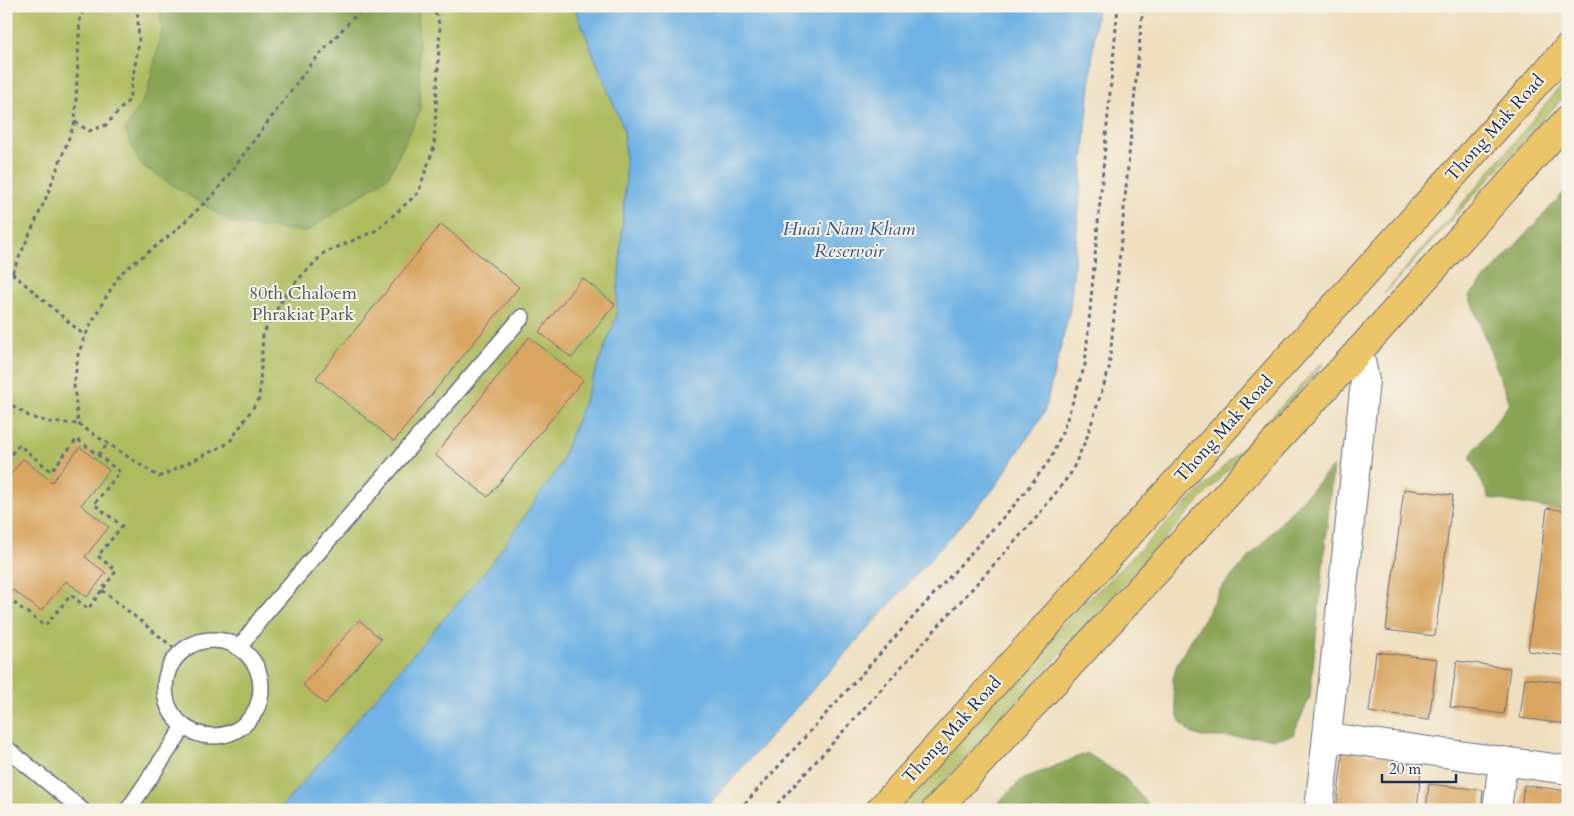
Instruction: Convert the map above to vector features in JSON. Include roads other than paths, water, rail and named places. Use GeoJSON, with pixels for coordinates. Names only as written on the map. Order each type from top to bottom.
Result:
{"type":"FeatureCollection","features":[{"type":"Feature","properties":{"kind":"main road","name":"Thong Mak Road"},"geometry":{"type":"LineString","coordinates":[[880,810],[1568,48]]}},
{"type":"Feature","properties":{"kind":"main road"},"geometry":{"type":"LineString","coordinates":[[936,810],[1359,351],[1568,119]]}},
{"type":"Feature","properties":{"kind":"street"},"geometry":{"type":"LineString","coordinates":[[1319,810],[1365,382],[1359,351]]}},
{"type":"Feature","properties":{"kind":"street"},"geometry":{"type":"LineString","coordinates":[[1328,737],[1568,770]]}},
{"type":"Feature","properties":{"kind":"street"},"geometry":{"type":"LineString","coordinates":[[1497,810],[1504,761]]}},
{"type":"Feature","properties":{"kind":"lane"},"geometry":{"type":"LineString","coordinates":[[239,648],[262,617],[522,318]]}},
{"type":"Feature","properties":{"kind":"lane"},"geometry":{"type":"LineString","coordinates":[[207,641],[224,642],[239,648],[251,660],[259,675],[260,692],[257,708],[247,722],[233,732],[216,736],[200,735],[184,727],[173,716],[166,700],[164,684],[168,669],[180,653],[191,646],[207,641]]}},
{"type":"Feature","properties":{"kind":"lane"},"geometry":{"type":"LineString","coordinates":[[128,810],[184,727]]}},
{"type":"Feature","properties":{"kind":"lane"},"geometry":{"type":"LineString","coordinates":[[6,748],[82,810]]}},
{"type":"Feature","properties":{"kind":"water","name":"Huai Nam Kham Reservoir"},"geometry":{"type":"Polygon","coordinates":[[[574,6],[1097,6],[1070,309],[1044,413],[993,490],[704,810],[279,810],[491,564],[559,467],[616,318],[626,176],[624,130],[574,6]]]}},
{"type":"Feature","properties":{"kind":"park label","name":"80th Chaloem Phrakiat Park"},"geometry":{"type":"Point","coordinates":[303,303]}}]}
